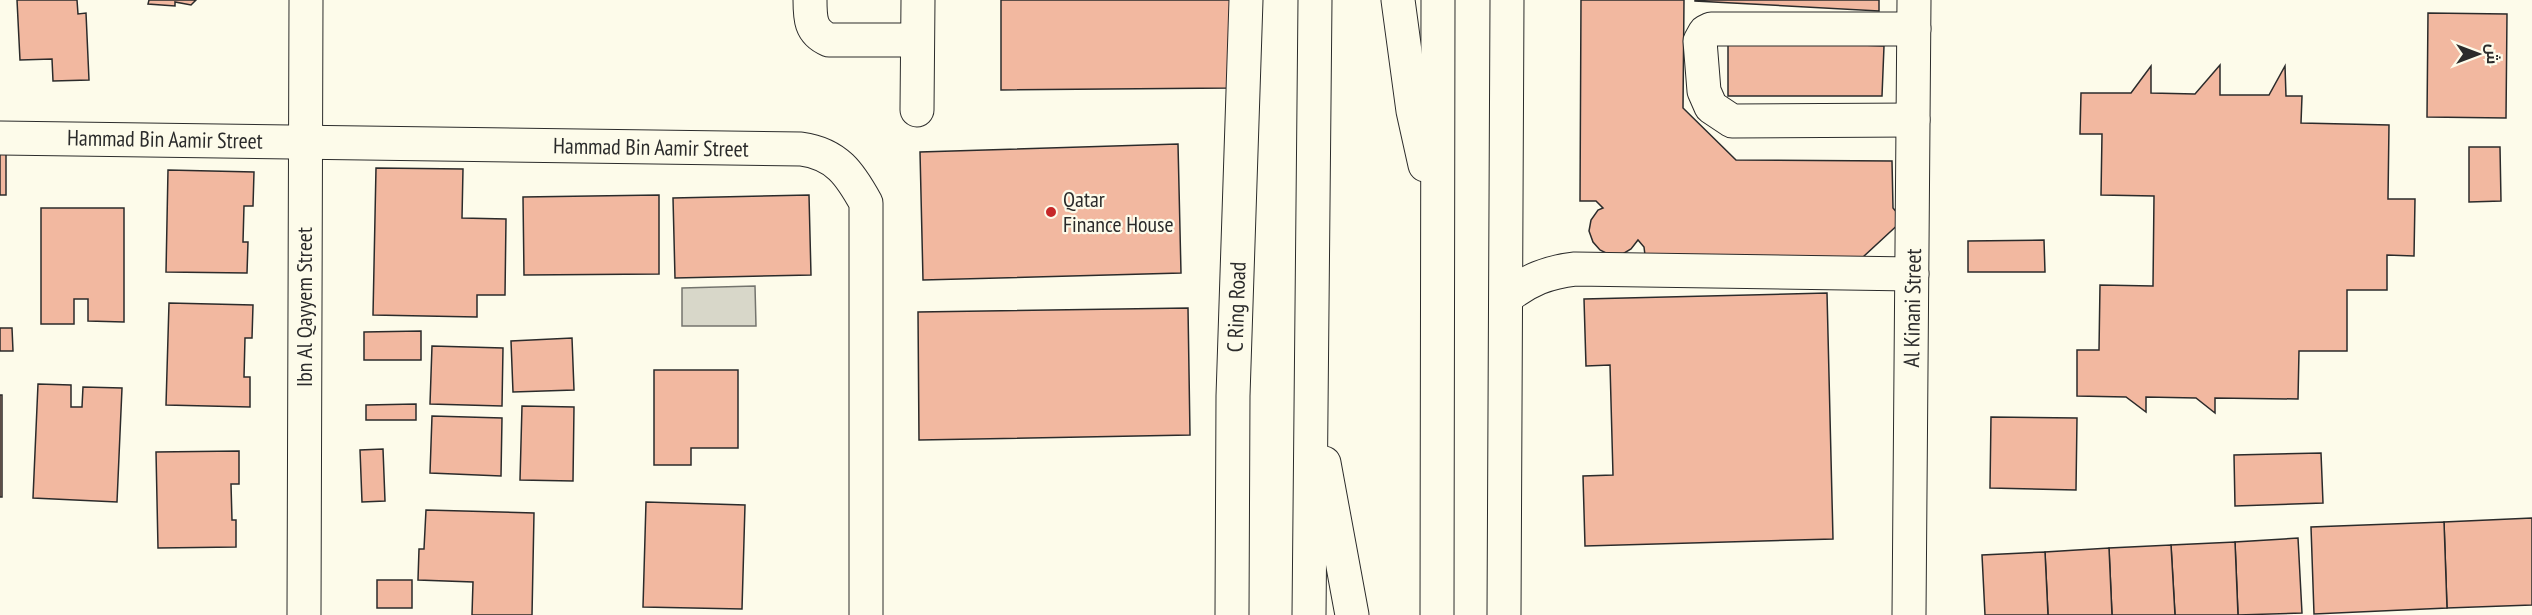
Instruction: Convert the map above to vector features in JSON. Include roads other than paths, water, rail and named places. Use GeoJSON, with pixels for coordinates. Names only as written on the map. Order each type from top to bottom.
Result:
{"type":"FeatureCollection","features":[{"type":"Feature","properties":{"kind":"main road","name":"Ibn Al Qayyem Street"},"geometry":{"type":"LineString","coordinates":[[304,615],[306,0]]}},
{"type":"Feature","properties":{"kind":"main road"},"geometry":{"type":"LineString","coordinates":[[810,0],[811,24],[821,36],[829,40],[917,40]]}},
{"type":"Feature","properties":{"kind":"main road"},"geometry":{"type":"LineString","coordinates":[[917,110],[918,0]]}},
{"type":"Feature","properties":{"kind":"main road","name":"C Ring Road"},"geometry":{"type":"LineString","coordinates":[[1232,615],[1233,396],[1246,0]]}},
{"type":"Feature","properties":{"kind":"main road"},"geometry":{"type":"LineString","coordinates":[[1309,615],[1315,0]]}},
{"type":"Feature","properties":{"kind":"main road"},"geometry":{"type":"LineString","coordinates":[[1398,0],[1413,111],[1439,231]]}},
{"type":"Feature","properties":{"kind":"main road"},"geometry":{"type":"LineString","coordinates":[[1437,615],[1438,0]]}},
{"type":"Feature","properties":{"kind":"main road"},"geometry":{"type":"LineString","coordinates":[[1438,49],[1448,0]]}},
{"type":"Feature","properties":{"kind":"main road"},"geometry":{"type":"LineString","coordinates":[[1504,615],[1507,0]]}},
{"type":"Feature","properties":{"kind":"main road"},"geometry":{"type":"LineString","coordinates":[[1913,120],[1732,121],[1717,113],[1707,99],[1700,41],[1705,32],[1711,29],[1914,14]]}},
{"type":"Feature","properties":{"kind":"main road","name":"Al Kinani Street"},"geometry":{"type":"LineString","coordinates":[[1909,615],[1914,14]]}},
{"type":"Feature","properties":{"kind":"main road","name":"Hammad Bin Aamir Street"},"geometry":{"type":"LineString","coordinates":[[0,138],[801,150],[815,151],[831,159],[852,177],[866,203],[866,615]]}},
{"type":"Feature","properties":{"kind":"main road"},"geometry":{"type":"LineString","coordinates":[[1507,297],[1532,280],[1552,272],[1575,269],[1912,274]]}},
{"type":"Feature","properties":{"kind":"main road"},"geometry":{"type":"LineString","coordinates":[[1311,397],[1352,615]]}},
{"type":"Feature","properties":{"kind":"place","name":"Qatar Finance House"},"geometry":{"type":"Point","coordinates":[1051,212]}}]}
